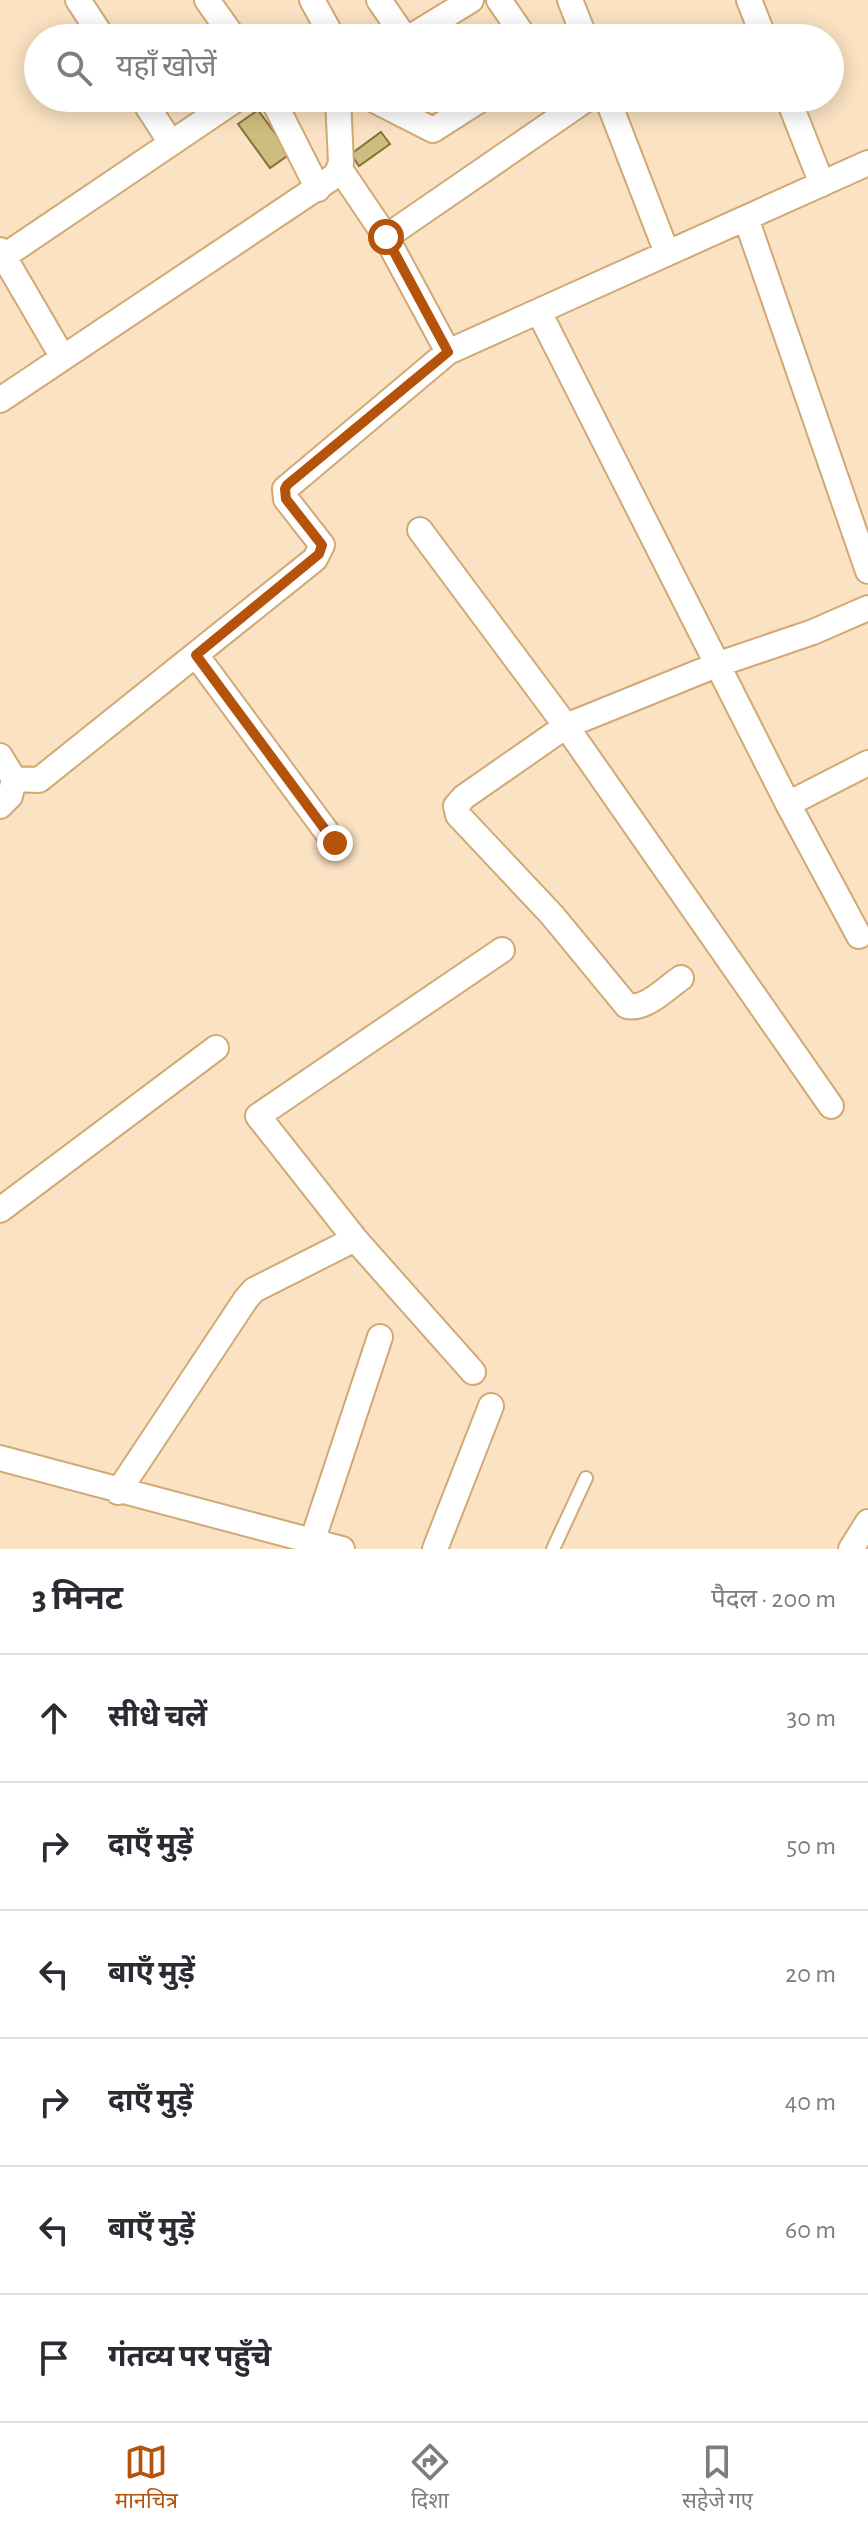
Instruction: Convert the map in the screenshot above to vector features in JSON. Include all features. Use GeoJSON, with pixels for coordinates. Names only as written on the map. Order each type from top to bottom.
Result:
{"type":"FeatureCollection","features":[{"type":"Feature","properties":{"kind":"street"},"geometry":{"type":"LineString","coordinates":[[78,0],[94,24]]}},
{"type":"Feature","properties":{"kind":"street"},"geometry":{"type":"LineString","coordinates":[[207,0],[224,24]]}},
{"type":"Feature","properties":{"kind":"street"},"geometry":{"type":"LineString","coordinates":[[312,0],[325,24]]}},
{"type":"Feature","properties":{"kind":"street"},"geometry":{"type":"LineString","coordinates":[[379,0],[397,24]]}},
{"type":"Feature","properties":{"kind":"street"},"geometry":{"type":"LineString","coordinates":[[431,24],[471,0]]}},
{"type":"Feature","properties":{"kind":"street"},"geometry":{"type":"LineString","coordinates":[[499,0],[515,24]]}},
{"type":"Feature","properties":{"kind":"street"},"geometry":{"type":"LineString","coordinates":[[570,0],[577,24]]}},
{"type":"Feature","properties":{"kind":"street"},"geometry":{"type":"LineString","coordinates":[[749,0],[758,24]]}},
{"type":"Feature","properties":{"kind":"street"},"geometry":{"type":"LineString","coordinates":[[151,112],[171,143]]}},
{"type":"Feature","properties":{"kind":"street"},"geometry":{"type":"LineString","coordinates":[[63,358],[1,255],[217,112]]}},
{"type":"Feature","properties":{"kind":"street"},"geometry":{"type":"LineString","coordinates":[[279,112],[318,189]]}},
{"type":"Feature","properties":{"kind":"street"},"geometry":{"type":"LineString","coordinates":[[338,112],[340,169],[386,237],[448,352]]}},
{"type":"Feature","properties":{"kind":"street"},"geometry":{"type":"LineString","coordinates":[[398,112],[433,130],[461,112]]}},
{"type":"Feature","properties":{"kind":"street"},"geometry":{"type":"LineString","coordinates":[[386,237],[568,112]]}},
{"type":"Feature","properties":{"kind":"street"},"geometry":{"type":"LineString","coordinates":[[612,112],[667,253]]}},
{"type":"Feature","properties":{"kind":"street"},"geometry":{"type":"LineString","coordinates":[[794,112],[822,184]]}},
{"type":"Feature","properties":{"kind":"street"},"geometry":{"type":"LineString","coordinates":[[14,779],[39,780],[319,554],[322,545],[286,499],[287,485],[448,352],[868,163]]}},
{"type":"Feature","properties":{"kind":"street"},"geometry":{"type":"LineString","coordinates":[[0,400],[318,189],[340,169]]}},
{"type":"Feature","properties":{"kind":"street"},"geometry":{"type":"LineString","coordinates":[[746,218],[868,571]]}},
{"type":"Feature","properties":{"kind":"street"},"geometry":{"type":"LineString","coordinates":[[539,312],[788,804],[859,936]]}},
{"type":"Feature","properties":{"kind":"street"},"geometry":{"type":"LineString","coordinates":[[420,530],[566,726],[831,1106]]}},
{"type":"Feature","properties":{"kind":"street"},"geometry":{"type":"LineString","coordinates":[[681,978],[645,1004],[627,1006],[552,915],[458,815],[456,806],[566,726],[868,608]]}},
{"type":"Feature","properties":{"kind":"street"},"geometry":{"type":"LineString","coordinates":[[196,655],[335,843]]}},
{"type":"Feature","properties":{"kind":"street"},"geometry":{"type":"LineString","coordinates":[[0,756],[14,779],[10,796],[0,806]]}},
{"type":"Feature","properties":{"kind":"street"},"geometry":{"type":"LineString","coordinates":[[788,804],[868,763]]}},
{"type":"Feature","properties":{"kind":"street"},"geometry":{"type":"LineString","coordinates":[[473,1372],[355,1239],[258,1116],[502,950]]}},
{"type":"Feature","properties":{"kind":"street"},"geometry":{"type":"LineString","coordinates":[[0,1210],[216,1048]]}},
{"type":"Feature","properties":{"kind":"street"},"geometry":{"type":"LineString","coordinates":[[118,1492],[254,1290],[355,1239]]}},
{"type":"Feature","properties":{"kind":"street"},"geometry":{"type":"LineString","coordinates":[[312,1542],[380,1337]]}},
{"type":"Feature","properties":{"kind":"street"},"geometry":{"type":"LineString","coordinates":[[435,1549],[491,1406]]}},
{"type":"Feature","properties":{"kind":"street"},"geometry":{"type":"LineString","coordinates":[[0,1458],[118,1492],[342,1549]]}},
{"type":"Feature","properties":{"kind":"street"},"geometry":{"type":"LineString","coordinates":[[851,1549],[868,1522]]}},
{"type":"Feature","properties":{"kind":"lane"},"geometry":{"type":"LineString","coordinates":[[553,1549],[586,1478]]}},
{"type":"Feature","properties":{"kind":"building"},"geometry":{"type":"Polygon","coordinates":[[[259,112],[290,154],[270,168],[238,124],[259,112]]]}},
{"type":"Feature","properties":{"kind":"building"},"geometry":{"type":"Polygon","coordinates":[[[381,132],[390,144],[359,166],[351,154],[381,132]]]}},
{"type":"Feature","properties":{"kind":"route"},"geometry":{"type":"LineString","coordinates":[[335,843],[196,655],[319,554],[322,545],[319,539],[286,499],[287,485],[448,352],[386,237]]}}]}
